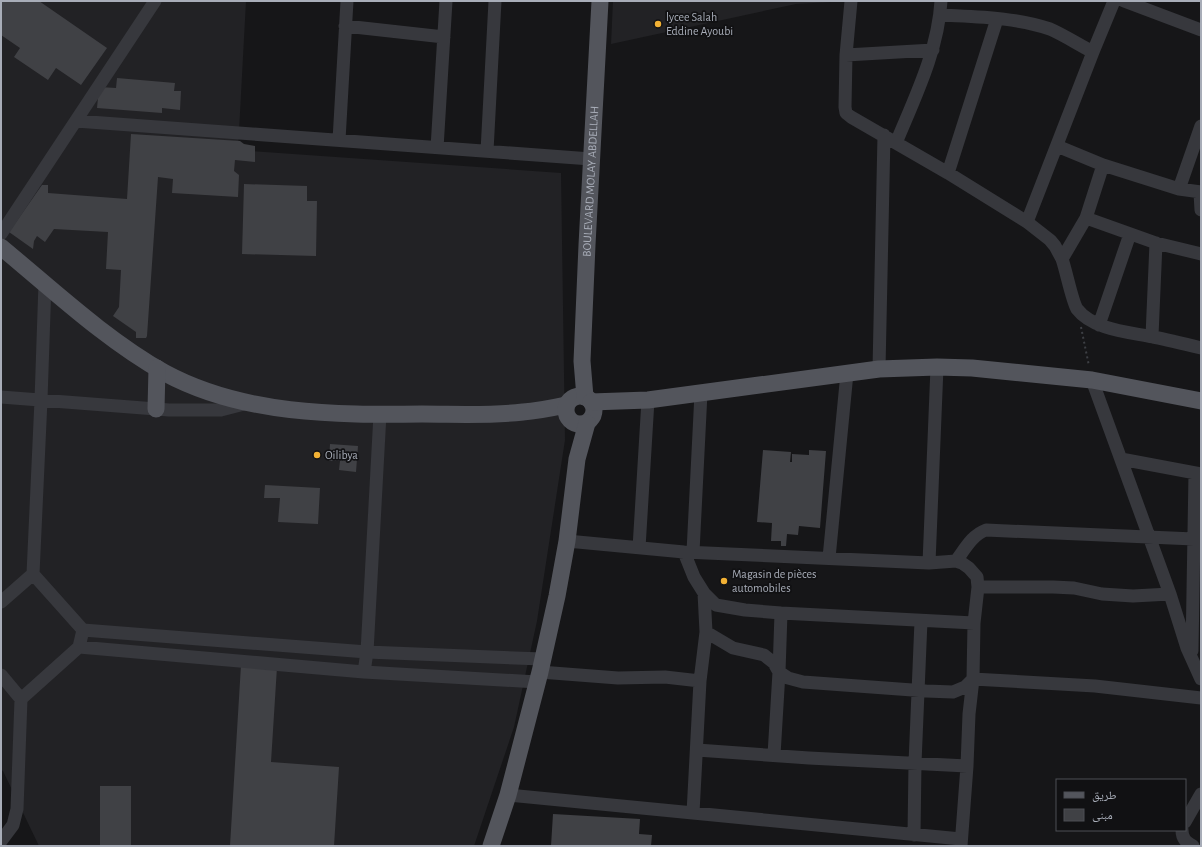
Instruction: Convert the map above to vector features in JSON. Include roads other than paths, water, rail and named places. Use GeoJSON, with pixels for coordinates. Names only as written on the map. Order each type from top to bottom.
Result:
{"type":"FeatureCollection","features":[{"type":"Feature","properties":{"kind":"main road","name":"BOULEVARD MOLAY ABDELLAH"},"geometry":{"type":"LineString","coordinates":[[491,846],[508,795],[540,671],[567,541],[577,459],[600,1]]}},
{"type":"Feature","properties":{"kind":"main road"},"geometry":{"type":"LineString","coordinates":[[1,247],[97,326],[140,358],[157,368],[194,387],[223,397],[248,403],[302,411],[380,414],[480,414],[608,408],[625,402],[879,369],[937,367],[972,368],[1092,380],[1201,397]]}},
{"type":"Feature","properties":{"kind":"main road"},"geometry":{"type":"LineString","coordinates":[[156,409],[157,368]]}},
{"type":"Feature","properties":{"kind":"street"},"geometry":{"type":"LineString","coordinates":[[1,234],[155,1]]}},
{"type":"Feature","properties":{"kind":"street"},"geometry":{"type":"LineString","coordinates":[[340,140],[345,26],[348,1]]}},
{"type":"Feature","properties":{"kind":"street"},"geometry":{"type":"LineString","coordinates":[[437,148],[446,1]]}},
{"type":"Feature","properties":{"kind":"street"},"geometry":{"type":"LineString","coordinates":[[487,151],[495,1]]}},
{"type":"Feature","properties":{"kind":"street"},"geometry":{"type":"LineString","coordinates":[[850,1],[846,55],[845,107],[846,113],[851,118],[884,135],[1028,222],[1050,240],[1062,259],[1077,308],[1089,320],[1099,325],[1134,334],[1152,336],[1201,348]]}},
{"type":"Feature","properties":{"kind":"street"},"geometry":{"type":"LineString","coordinates":[[896,143],[928,65],[940,15],[941,1]]}},
{"type":"Feature","properties":{"kind":"street"},"geometry":{"type":"LineString","coordinates":[[1028,222],[1114,1]]}},
{"type":"Feature","properties":{"kind":"street"},"geometry":{"type":"LineString","coordinates":[[1124,1],[1201,30]]}},
{"type":"Feature","properties":{"kind":"street"},"geometry":{"type":"LineString","coordinates":[[940,15],[998,19],[1024,23],[1050,30],[1093,52]]}},
{"type":"Feature","properties":{"kind":"street"},"geometry":{"type":"LineString","coordinates":[[948,173],[998,19]]}},
{"type":"Feature","properties":{"kind":"street"},"geometry":{"type":"LineString","coordinates":[[345,26],[444,37]]}},
{"type":"Feature","properties":{"kind":"street"},"geometry":{"type":"LineString","coordinates":[[846,55],[932,50]]}},
{"type":"Feature","properties":{"kind":"street"},"geometry":{"type":"LineString","coordinates":[[76,121],[591,159]]}},
{"type":"Feature","properties":{"kind":"street"},"geometry":{"type":"LineString","coordinates":[[1179,189],[1201,126]]}},
{"type":"Feature","properties":{"kind":"street"},"geometry":{"type":"LineString","coordinates":[[879,369],[884,135]]}},
{"type":"Feature","properties":{"kind":"street"},"geometry":{"type":"LineString","coordinates":[[1057,146],[1103,165],[1179,189],[1200,193],[1201,210]]}},
{"type":"Feature","properties":{"kind":"street"},"geometry":{"type":"LineString","coordinates":[[1062,259],[1086,218],[1103,165]]}},
{"type":"Feature","properties":{"kind":"street"},"geometry":{"type":"LineString","coordinates":[[1086,218],[1156,243],[1201,254]]}},
{"type":"Feature","properties":{"kind":"street"},"geometry":{"type":"LineString","coordinates":[[1099,325],[1130,234]]}},
{"type":"Feature","properties":{"kind":"street"},"geometry":{"type":"LineString","coordinates":[[1152,336],[1156,243]]}},
{"type":"Feature","properties":{"kind":"street"},"geometry":{"type":"LineString","coordinates":[[45,283],[42,400],[33,574],[83,630],[367,652],[618,678],[665,677],[700,681]]}},
{"type":"Feature","properties":{"kind":"street"},"geometry":{"type":"LineString","coordinates":[[929,563],[937,367]]}},
{"type":"Feature","properties":{"kind":"street"},"geometry":{"type":"LineString","coordinates":[[829,558],[847,373]]}},
{"type":"Feature","properties":{"kind":"street"},"geometry":{"type":"LineString","coordinates":[[1092,380],[1170,594],[1192,660],[1201,678]]}},
{"type":"Feature","properties":{"kind":"street"},"geometry":{"type":"LineString","coordinates":[[701,393],[688,552],[694,577],[704,593],[716,605],[745,610],[781,613],[921,621],[974,622]]}},
{"type":"Feature","properties":{"kind":"street"},"geometry":{"type":"LineString","coordinates":[[1,397],[156,409],[220,410],[248,403]]}},
{"type":"Feature","properties":{"kind":"street"},"geometry":{"type":"LineString","coordinates":[[638,548],[648,400]]}},
{"type":"Feature","properties":{"kind":"street"},"geometry":{"type":"LineString","coordinates":[[364,672],[367,652],[380,414]]}},
{"type":"Feature","properties":{"kind":"street"},"geometry":{"type":"LineString","coordinates":[[1121,459],[1198,473],[1194,539],[1197,581],[1192,660]]}},
{"type":"Feature","properties":{"kind":"street"},"geometry":{"type":"LineString","coordinates":[[956,561],[973,538],[979,532],[986,530],[1194,539]]}},
{"type":"Feature","properties":{"kind":"street"},"geometry":{"type":"LineString","coordinates":[[508,795],[914,835],[961,843],[967,766],[969,714],[973,679],[974,622],[978,587],[977,577],[969,568],[956,561],[929,563],[688,552],[567,541]]}},
{"type":"Feature","properties":{"kind":"street"},"geometry":{"type":"LineString","coordinates":[[1,602],[33,574]]}},
{"type":"Feature","properties":{"kind":"street"},"geometry":{"type":"LineString","coordinates":[[978,587],[1074,588],[1102,594],[1132,596],[1170,594]]}},
{"type":"Feature","properties":{"kind":"street"},"geometry":{"type":"LineString","coordinates":[[693,813],[698,750],[700,681],[706,632],[704,593]]}},
{"type":"Feature","properties":{"kind":"street"},"geometry":{"type":"LineString","coordinates":[[774,755],[781,613]]}},
{"type":"Feature","properties":{"kind":"street"},"geometry":{"type":"LineString","coordinates":[[914,835],[917,691],[921,621]]}},
{"type":"Feature","properties":{"kind":"street"},"geometry":{"type":"LineString","coordinates":[[21,699],[79,647],[83,630]]}},
{"type":"Feature","properties":{"kind":"street"},"geometry":{"type":"LineString","coordinates":[[706,632],[733,648],[764,655],[774,663],[779,672],[788,678],[803,682],[917,691],[953,692],[965,687],[973,679],[1095,686],[1201,698]]}},
{"type":"Feature","properties":{"kind":"street"},"geometry":{"type":"LineString","coordinates":[[79,647],[364,672],[540,671]]}},
{"type":"Feature","properties":{"kind":"street"},"geometry":{"type":"LineString","coordinates":[[1,675],[21,699],[17,809],[13,825],[1,841]]}},
{"type":"Feature","properties":{"kind":"street"},"geometry":{"type":"LineString","coordinates":[[698,750],[967,766]]}},
{"type":"Feature","properties":{"kind":"street"},"geometry":{"type":"LineString","coordinates":[[1186,821],[1199,802]]}},
{"type":"Feature","properties":{"kind":"street"},"geometry":{"type":"LineString","coordinates":[[1182,831],[1183,837],[1193,846]]}},
{"type":"Feature","properties":{"kind":"place","name":"lycee Salah Eddine Ayoubi"},"geometry":{"type":"Point","coordinates":[658,24]}},
{"type":"Feature","properties":{"kind":"place","name":"Oilibya"},"geometry":{"type":"Point","coordinates":[317,455]}},
{"type":"Feature","properties":{"kind":"place","name":"Magasin de pièces automobiles"},"geometry":{"type":"Point","coordinates":[724,581]}}]}
